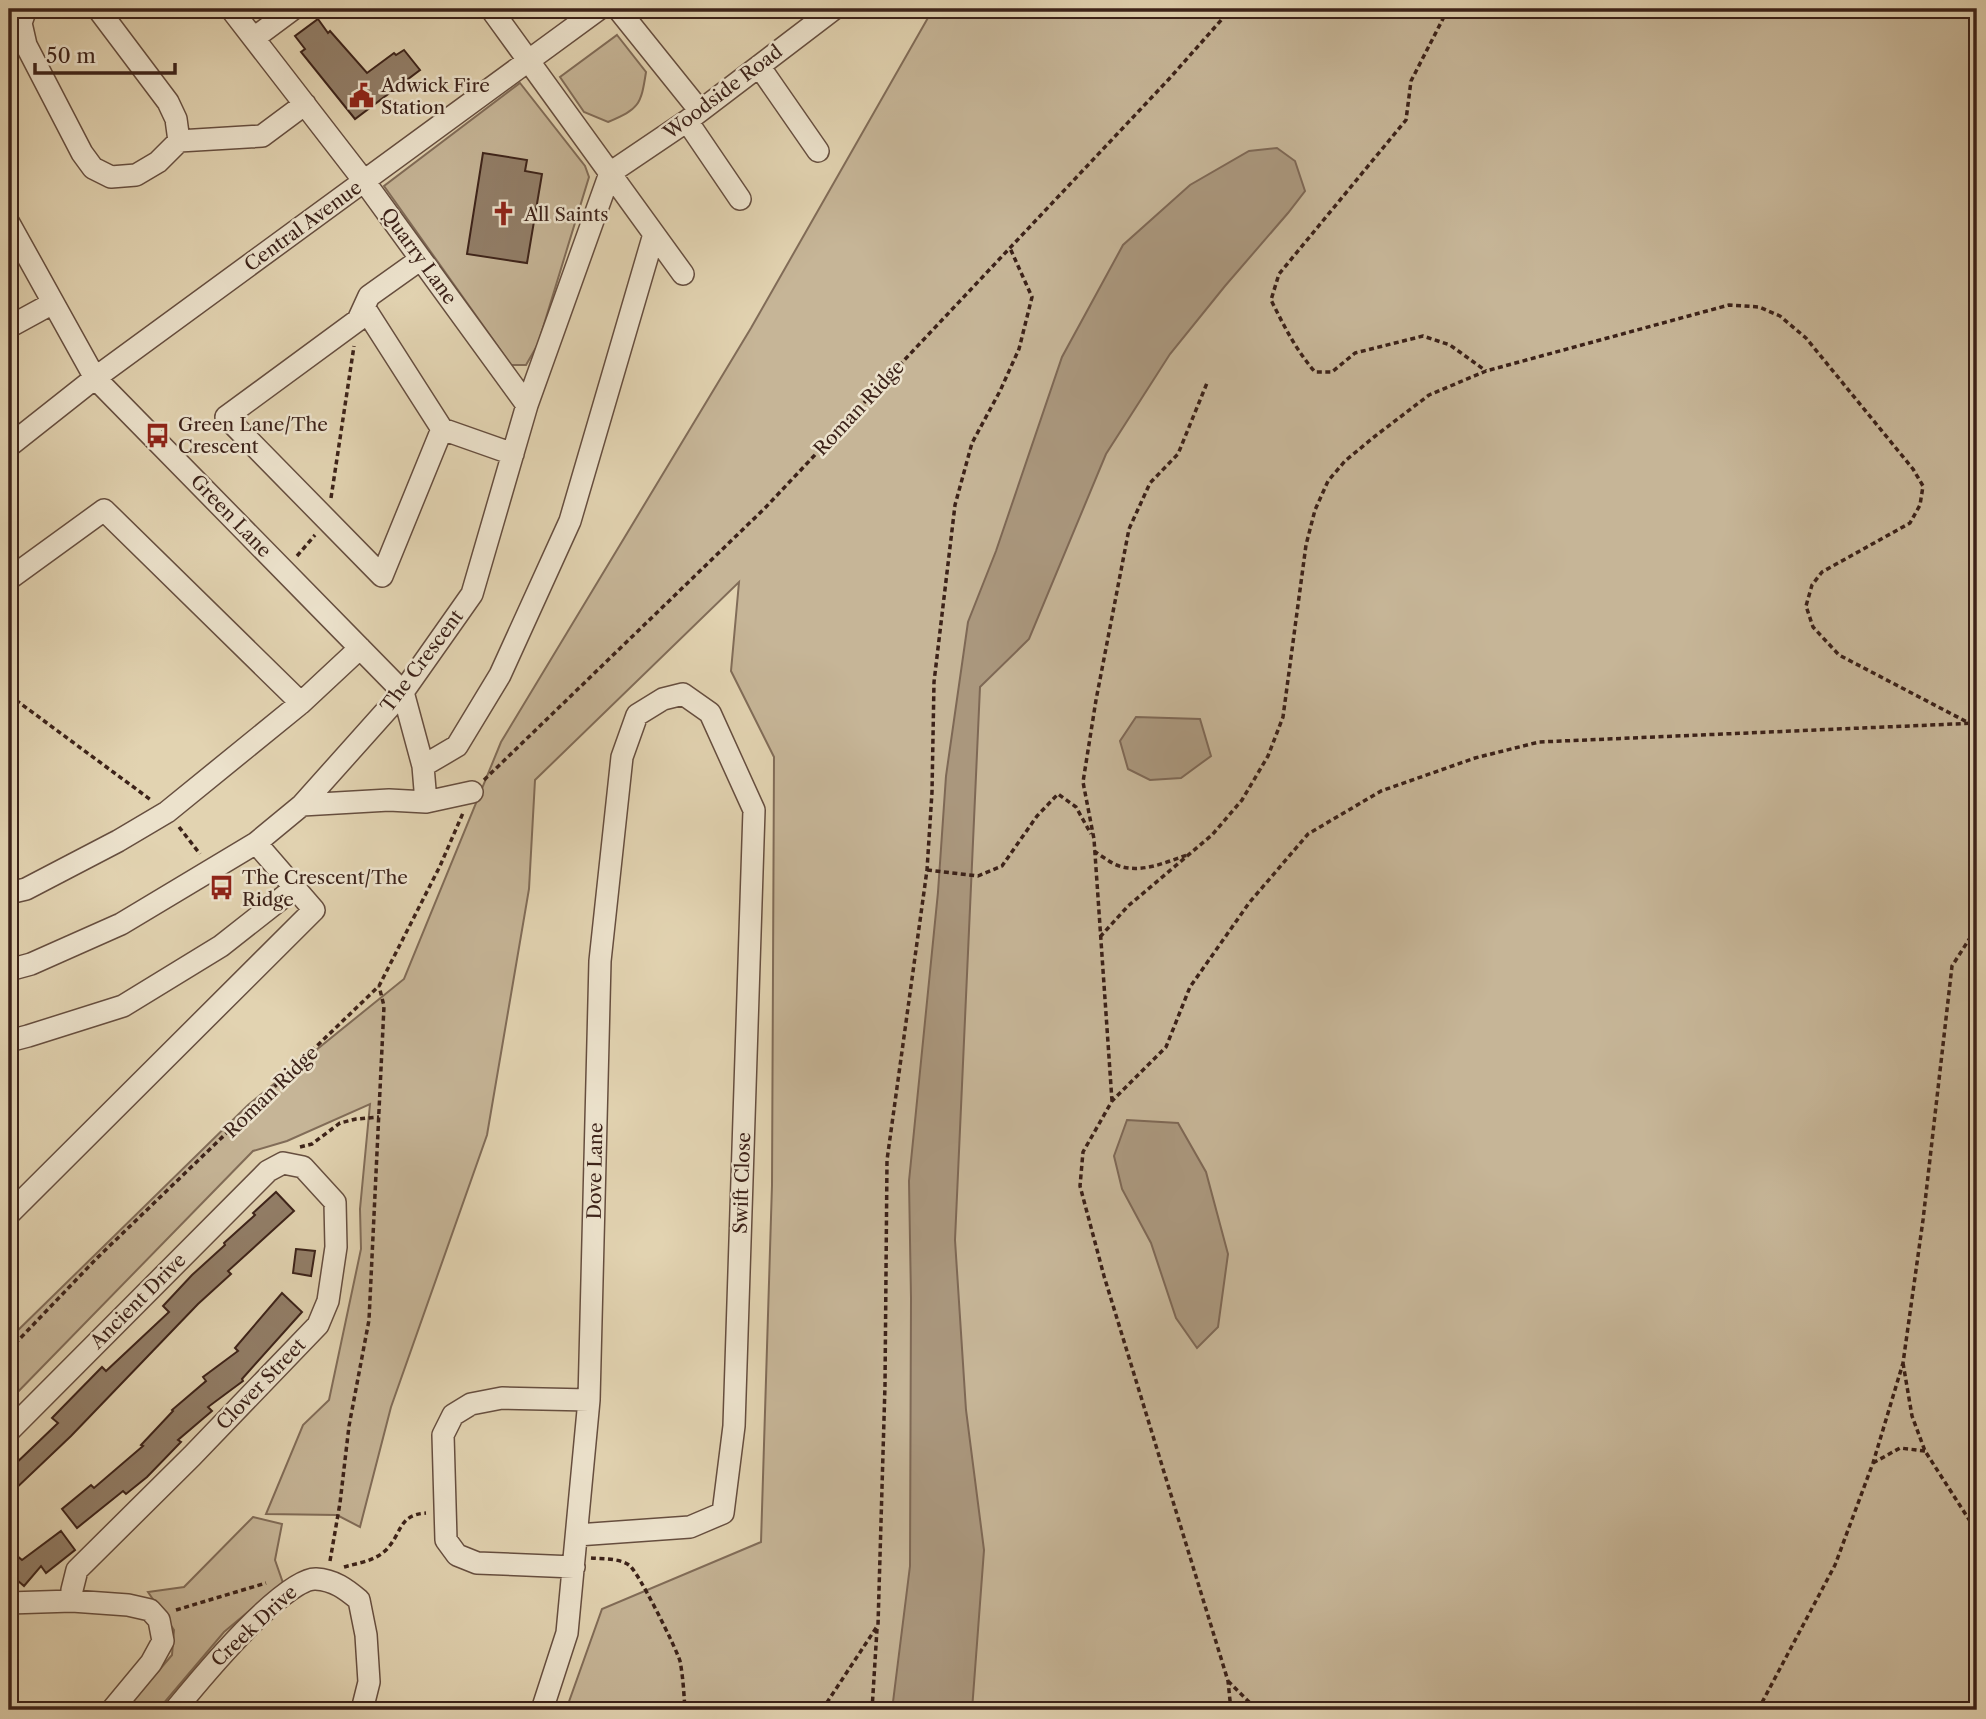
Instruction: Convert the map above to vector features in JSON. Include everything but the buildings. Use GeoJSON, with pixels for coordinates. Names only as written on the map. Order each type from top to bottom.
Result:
{"type":"FeatureCollection","features":[{"type":"Feature","properties":{"kind":"street"},"geometry":{"type":"LineString","coordinates":[[26,9],[21,23],[26,45],[82,153],[93,168],[111,177],[136,175],[159,162],[179,141],[262,136],[305,104]]}},
{"type":"Feature","properties":{"kind":"street"},"geometry":{"type":"LineString","coordinates":[[98,9],[168,102],[176,119],[179,141]]}},
{"type":"Feature","properties":{"kind":"street","name":"Quarry Lane"},"geometry":{"type":"LineString","coordinates":[[232,9],[364,181],[527,405]]}},
{"type":"Feature","properties":{"kind":"street"},"geometry":{"type":"LineString","coordinates":[[254,38],[293,9]]}},
{"type":"Feature","properties":{"kind":"street"},"geometry":{"type":"LineString","coordinates":[[491,9],[683,274]]}},
{"type":"Feature","properties":{"kind":"street","name":"Central Avenue"},"geometry":{"type":"LineString","coordinates":[[9,446],[95,378],[599,9]]}},
{"type":"Feature","properties":{"kind":"street"},"geometry":{"type":"LineString","coordinates":[[618,9],[693,116],[740,199]]}},
{"type":"Feature","properties":{"kind":"street","name":"Woodside Road"},"geometry":{"type":"LineString","coordinates":[[610,173],[693,116],[834,9]]}},
{"type":"Feature","properties":{"kind":"street"},"geometry":{"type":"LineString","coordinates":[[759,66],[818,151]]}},
{"type":"Feature","properties":{"kind":"street","name":"The Crescent"},"geometry":{"type":"LineString","coordinates":[[9,970],[32,964],[121,925],[256,843],[302,805],[403,692],[472,594],[527,405],[610,173]]}},
{"type":"Feature","properties":{"kind":"street","name":"Green Lane"},"geometry":{"type":"LineString","coordinates":[[9,223],[95,378],[403,692]]}},
{"type":"Feature","properties":{"kind":"street"},"geometry":{"type":"LineString","coordinates":[[423,766],[457,746],[500,675],[570,521],[654,234]]}},
{"type":"Feature","properties":{"kind":"street"},"geometry":{"type":"LineString","coordinates":[[421,260],[369,296],[361,313],[226,418],[382,576],[442,429]]}},
{"type":"Feature","properties":{"kind":"street"},"geometry":{"type":"LineString","coordinates":[[9,327],[53,303]]}},
{"type":"Feature","properties":{"kind":"street"},"geometry":{"type":"LineString","coordinates":[[361,313],[442,429],[513,454]]}},
{"type":"Feature","properties":{"kind":"street"},"geometry":{"type":"LineString","coordinates":[[9,579],[104,510],[301,703]]}},
{"type":"Feature","properties":{"kind":"street"},"geometry":{"type":"LineString","coordinates":[[9,893],[26,889],[118,841],[167,811],[301,703],[360,648]]}},
{"type":"Feature","properties":{"kind":"street"},"geometry":{"type":"LineString","coordinates":[[403,692],[423,766],[426,802]]}},
{"type":"Feature","properties":{"kind":"street","name":"Dove Lane"},"geometry":{"type":"LineString","coordinates":[[542,1710],[567,1633],[578,1535],[589,1400],[600,961],[622,757],[637,715],[663,699],[682,694],[710,713]]}},
{"type":"Feature","properties":{"kind":"street","name":"Swift Close"},"geometry":{"type":"LineString","coordinates":[[578,1535],[690,1527],[723,1513],[734,1426],[754,810],[710,713]]}},
{"type":"Feature","properties":{"kind":"street"},"geometry":{"type":"LineString","coordinates":[[302,805],[389,800],[426,802],[472,792]]}},
{"type":"Feature","properties":{"kind":"street"},"geometry":{"type":"LineString","coordinates":[[9,1214],[314,910],[256,843]]}},
{"type":"Feature","properties":{"kind":"street"},"geometry":{"type":"LineString","coordinates":[[9,1041],[123,1006],[220,947],[296,887]]}},
{"type":"Feature","properties":{"kind":"street","name":"Ancient Drive"},"geometry":{"type":"LineString","coordinates":[[9,1431],[268,1171],[283,1163],[294,1166]]}},
{"type":"Feature","properties":{"kind":"street","name":"Clover Street"},"geometry":{"type":"LineString","coordinates":[[72,1601],[77,1570],[318,1325],[327,1301],[336,1247],[335,1202],[303,1167],[294,1166]]}},
{"type":"Feature","properties":{"kind":"street"},"geometry":{"type":"LineString","coordinates":[[575,1562],[477,1563],[457,1555],[446,1540],[443,1435],[453,1415],[471,1404],[502,1398],[589,1400]]}},
{"type":"Feature","properties":{"kind":"street","name":"Creek Drive"},"geometry":{"type":"LineString","coordinates":[[175,1710],[256,1619],[298,1583],[315,1578],[338,1583],[359,1600],[366,1635],[369,1682],[362,1710]]}},
{"type":"Feature","properties":{"kind":"street"},"geometry":{"type":"LineString","coordinates":[[9,1604],[72,1601],[128,1605],[150,1610],[159,1620],[163,1642],[151,1663],[112,1710]]}},
{"type":"Feature","properties":{"kind":"path","name":"Roman Ridge"},"geometry":{"type":"LineString","coordinates":[[9,1350],[97,1258],[379,986],[440,866],[472,792],[765,508],[1169,79],[1231,9]]}},
{"type":"Feature","properties":{"kind":"path"},"geometry":{"type":"LineString","coordinates":[[1448,9],[1411,81],[1406,120],[1279,274],[1271,300],[1300,355],[1315,372],[1332,372],[1355,353],[1423,336],[1450,345],[1486,371]]}},
{"type":"Feature","properties":{"kind":"path"},"geometry":{"type":"LineString","coordinates":[[872,1710],[878,1625],[885,1385],[887,1160],[927,870],[934,682],[955,505],[972,443],[1019,349],[1032,297],[1010,248]]}},
{"type":"Feature","properties":{"kind":"path"},"geometry":{"type":"LineString","coordinates":[[1100,937],[1128,906],[1212,835],[1242,800],[1268,756],[1283,717],[1306,545],[1315,510],[1328,481],[1345,461],[1429,395],[1486,371],[1729,305],[1759,307],[1780,316],[1806,338],[1913,469],[1923,486],[1920,505],[1910,523],[1822,572],[1812,585],[1806,606],[1813,627],[1839,654],[1969,723]]}},
{"type":"Feature","properties":{"kind":"path"},"geometry":{"type":"LineString","coordinates":[[285,571],[328,521],[361,313]]}},
{"type":"Feature","properties":{"kind":"path"},"geometry":{"type":"LineString","coordinates":[[1112,1101],[1094,839],[1083,782],[1129,529],[1150,483],[1178,454],[1207,383]]}},
{"type":"Feature","properties":{"kind":"path"},"geometry":{"type":"LineString","coordinates":[[9,695],[167,811],[212,869]]}},
{"type":"Feature","properties":{"kind":"path"},"geometry":{"type":"LineString","coordinates":[[1231,1710],[1228,1681],[1104,1276],[1080,1186],[1083,1152],[1112,1101],[1166,1047],[1190,987],[1249,903],[1308,834],[1381,792],[1475,758],[1539,742],[1977,723]]}},
{"type":"Feature","properties":{"kind":"path"},"geometry":{"type":"LineString","coordinates":[[927,870],[978,876],[1002,866],[1037,816],[1058,794],[1076,807],[1094,839]]}},
{"type":"Feature","properties":{"kind":"path"},"geometry":{"type":"LineString","coordinates":[[1094,850],[1114,864],[1136,869],[1190,854]]}},
{"type":"Feature","properties":{"kind":"path"},"geometry":{"type":"LineString","coordinates":[[1758,1710],[1835,1565],[1873,1464],[1903,1363],[1923,1220],[1952,966],[1977,927]]}},
{"type":"Feature","properties":{"kind":"path"},"geometry":{"type":"LineString","coordinates":[[328,1570],[340,1503],[349,1426],[369,1320],[384,1006],[379,986]]}},
{"type":"Feature","properties":{"kind":"path"},"geometry":{"type":"LineString","coordinates":[[294,1166],[300,1145],[312,1143],[340,1122],[379,1117]]}},
{"type":"Feature","properties":{"kind":"path"},"geometry":{"type":"LineString","coordinates":[[1903,1363],[1912,1416],[1925,1451],[1977,1532]]}},
{"type":"Feature","properties":{"kind":"path"},"geometry":{"type":"LineString","coordinates":[[1873,1464],[1900,1448],[1925,1451]]}},
{"type":"Feature","properties":{"kind":"path"},"geometry":{"type":"LineString","coordinates":[[369,1560],[385,1551],[405,1521],[413,1514]]}},
{"type":"Feature","properties":{"kind":"path"},"geometry":{"type":"LineString","coordinates":[[575,1562],[611,1560],[627,1563],[634,1570],[680,1660],[685,1710]]}},
{"type":"Feature","properties":{"kind":"path"},"geometry":{"type":"LineString","coordinates":[[159,1620],[173,1612],[285,1578],[298,1583]]}},
{"type":"Feature","properties":{"kind":"path"},"geometry":{"type":"LineString","coordinates":[[822,1710],[878,1625]]}},
{"type":"Feature","properties":{"kind":"path"},"geometry":{"type":"LineString","coordinates":[[1228,1681],[1260,1710]]}},
{"type":"Feature","properties":{"kind":"shaded area"},"geometry":{"type":"Polygon","coordinates":[[[933,9],[1977,9],[1977,1710],[566,1710],[602,1609],[761,1542],[772,1185],[774,757],[731,671],[739,582],[535,780],[529,889],[487,1135],[391,1407],[360,1527],[337,1515],[266,1514],[303,1425],[329,1400],[361,1249],[360,1209],[370,1104],[287,1141],[253,1151],[9,1401],[9,1339],[248,1105],[404,979],[501,742],[751,328],[933,9]]]}},
{"type":"Feature","properties":{"kind":"shaded area"},"geometry":{"type":"Polygon","coordinates":[[[617,35],[646,72],[637,104],[608,122],[584,112],[560,77],[617,35]]]}},
{"type":"Feature","properties":{"kind":"shaded area"},"geometry":{"type":"Polygon","coordinates":[[[520,83],[585,166],[589,177],[538,344],[526,365],[511,365],[384,186],[520,83]]]}},
{"type":"Feature","properties":{"kind":"shaded area"},"geometry":{"type":"Polygon","coordinates":[[[1277,148],[1295,161],[1305,191],[1170,354],[1106,454],[1029,639],[980,687],[955,1240],[966,1410],[984,1550],[972,1710],[892,1710],[910,1566],[909,1181],[938,892],[946,776],[968,622],[996,551],[1062,357],[1123,245],[1190,185],[1249,151],[1277,148]]]}},
{"type":"Feature","properties":{"kind":"shaded area"},"geometry":{"type":"Polygon","coordinates":[[[1136,717],[1200,719],[1211,756],[1181,778],[1150,780],[1128,769],[1120,741],[1136,717]]]}},
{"type":"Feature","properties":{"kind":"shaded area"},"geometry":{"type":"Polygon","coordinates":[[[1127,1120],[1178,1123],[1206,1172],[1228,1254],[1218,1327],[1197,1348],[1176,1318],[1151,1243],[1122,1189],[1114,1156],[1127,1120]]]}},
{"type":"Feature","properties":{"kind":"shaded area"},"geometry":{"type":"Polygon","coordinates":[[[253,1517],[282,1524],[275,1560],[283,1583],[224,1632],[158,1710],[125,1710],[172,1655],[174,1630],[148,1592],[184,1587],[253,1517]]]}},
{"type":"Feature","properties":{"kind":"place","name":"Adwick Fire Station"},"geometry":{"type":"Point","coordinates":[361,96]}},
{"type":"Feature","properties":{"kind":"place","name":"All Saints"},"geometry":{"type":"Point","coordinates":[504,214]}},
{"type":"Feature","properties":{"kind":"place","name":"Green Lane/The Crescent"},"geometry":{"type":"Point","coordinates":[158,435]}},
{"type":"Feature","properties":{"kind":"place","name":"The Crescent/The Ridge"},"geometry":{"type":"Point","coordinates":[222,888]}}]}
